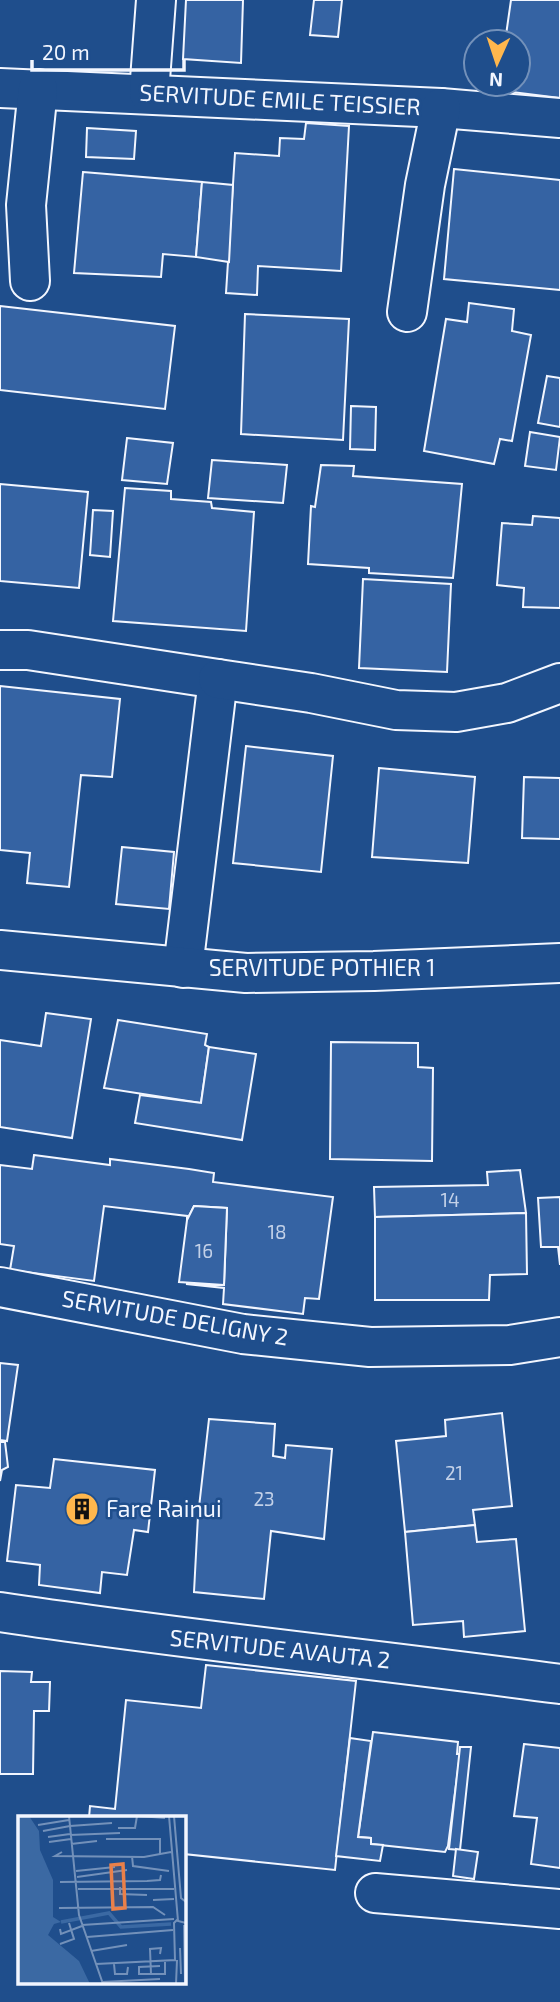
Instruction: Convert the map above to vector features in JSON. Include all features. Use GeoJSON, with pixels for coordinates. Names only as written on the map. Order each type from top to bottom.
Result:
{"type":"FeatureCollection","features":[{"type":"Feature","properties":{"kind":"street"},"geometry":{"type":"LineString","coordinates":[[149,93],[156,0]]}},
{"type":"Feature","properties":{"kind":"street","name":"SERVITUDE EMILE TEISSIER"},"geometry":{"type":"LineString","coordinates":[[0,88],[441,108],[560,118]]}},
{"type":"Feature","properties":{"kind":"street"},"geometry":{"type":"LineString","coordinates":[[30,281],[26,205],[38,89]]}},
{"type":"Feature","properties":{"kind":"street"},"geometry":{"type":"LineString","coordinates":[[407,312],[425,184],[441,108]]}},
{"type":"Feature","properties":{"kind":"street"},"geometry":{"type":"LineString","coordinates":[[0,650],[27,650],[311,693],[396,710],[456,712],[507,703],[560,683]]}},
{"type":"Feature","properties":{"kind":"street"},"geometry":{"type":"LineString","coordinates":[[183,968],[218,679]]}},
{"type":"Feature","properties":{"kind":"street","name":"SERVITUDE POTHIER 1"},"geometry":{"type":"LineString","coordinates":[[0,950],[246,972],[323,972],[560,962]]}},
{"type":"Feature","properties":{"kind":"street","name":"SERVITUDE DELIGNY 2"},"geometry":{"type":"LineString","coordinates":[[0,1287],[243,1334],[370,1346],[510,1345],[560,1337]]}},
{"type":"Feature","properties":{"kind":"street","name":"SERVITUDE AVAUTA 2"},"geometry":{"type":"LineString","coordinates":[[0,1612],[148,1634],[377,1659],[560,1684]]}},
{"type":"Feature","properties":{"kind":"street"},"geometry":{"type":"LineString","coordinates":[[375,1893],[560,1909]]}},
{"type":"Feature","properties":{"kind":"building"},"geometry":{"type":"Polygon","coordinates":[[[186,0],[243,0],[241,63],[183,59],[186,0]]]}},
{"type":"Feature","properties":{"kind":"building"},"geometry":{"type":"Polygon","coordinates":[[[314,0],[342,0],[338,37],[310,35],[314,0]]]}},
{"type":"Feature","properties":{"kind":"building"},"geometry":{"type":"Polygon","coordinates":[[[511,0],[560,0],[560,98],[532,94],[532,28],[507,28],[511,0]]]}},
{"type":"Feature","properties":{"kind":"building"},"geometry":{"type":"Polygon","coordinates":[[[306,123],[349,126],[341,271],[258,266],[257,295],[226,293],[235,153],[279,156],[280,138],[304,139],[306,123]]]}},
{"type":"Feature","properties":{"kind":"building"},"geometry":{"type":"Polygon","coordinates":[[[87,128],[136,131],[134,159],[86,157],[87,128]]]}},
{"type":"Feature","properties":{"kind":"building"},"geometry":{"type":"Polygon","coordinates":[[[454,169],[560,180],[560,290],[444,279],[454,169]]]}},
{"type":"Feature","properties":{"kind":"building"},"geometry":{"type":"Polygon","coordinates":[[[83,172],[202,182],[196,257],[163,254],[161,277],[74,273],[83,172]]]}},
{"type":"Feature","properties":{"kind":"building"},"geometry":{"type":"Polygon","coordinates":[[[202,182],[233,185],[229,262],[196,257],[202,182]]]}},
{"type":"Feature","properties":{"kind":"building"},"geometry":{"type":"Polygon","coordinates":[[[469,303],[514,309],[512,331],[531,335],[512,441],[500,439],[494,464],[424,451],[446,319],[467,322],[469,303]]]}},
{"type":"Feature","properties":{"kind":"building"},"geometry":{"type":"Polygon","coordinates":[[[0,306],[175,326],[165,409],[0,390],[0,306]]]}},
{"type":"Feature","properties":{"kind":"building"},"geometry":{"type":"Polygon","coordinates":[[[245,314],[349,319],[343,440],[241,434],[245,314]]]}},
{"type":"Feature","properties":{"kind":"building"},"geometry":{"type":"Polygon","coordinates":[[[547,376],[560,378],[560,427],[538,423],[547,376]]]}},
{"type":"Feature","properties":{"kind":"building"},"geometry":{"type":"Polygon","coordinates":[[[351,406],[376,407],[375,450],[350,449],[351,406]]]}},
{"type":"Feature","properties":{"kind":"building"},"geometry":{"type":"Polygon","coordinates":[[[530,432],[560,437],[556,470],[525,466],[530,432]]]}},
{"type":"Feature","properties":{"kind":"building"},"geometry":{"type":"Polygon","coordinates":[[[127,438],[173,443],[167,484],[122,480],[127,438]]]}},
{"type":"Feature","properties":{"kind":"building"},"geometry":{"type":"Polygon","coordinates":[[[212,460],[287,465],[283,503],[208,498],[212,460]]]}},
{"type":"Feature","properties":{"kind":"building"},"geometry":{"type":"Polygon","coordinates":[[[321,465],[354,466],[353,476],[462,484],[453,578],[369,573],[369,568],[308,564],[311,506],[315,507],[321,465]]]}},
{"type":"Feature","properties":{"kind":"building"},"geometry":{"type":"Polygon","coordinates":[[[0,484],[88,492],[79,588],[0,581],[0,484]]]}},
{"type":"Feature","properties":{"kind":"building"},"geometry":{"type":"Polygon","coordinates":[[[125,488],[171,491],[171,499],[211,502],[212,508],[254,512],[246,631],[113,621],[125,488]]]}},
{"type":"Feature","properties":{"kind":"building"},"geometry":{"type":"Polygon","coordinates":[[[93,510],[113,511],[110,557],[90,555],[93,510]]]}},
{"type":"Feature","properties":{"kind":"building"},"geometry":{"type":"Polygon","coordinates":[[[533,516],[560,518],[560,608],[523,607],[524,588],[497,585],[502,523],[532,525],[533,516]]]}},
{"type":"Feature","properties":{"kind":"building"},"geometry":{"type":"Polygon","coordinates":[[[363,579],[451,584],[447,672],[359,668],[363,579]]]}},
{"type":"Feature","properties":{"kind":"building"},"geometry":{"type":"Polygon","coordinates":[[[0,686],[120,699],[112,777],[81,775],[69,887],[27,883],[30,853],[0,850],[0,686]]]}},
{"type":"Feature","properties":{"kind":"building"},"geometry":{"type":"Polygon","coordinates":[[[246,746],[333,756],[321,872],[233,863],[246,746]]]}},
{"type":"Feature","properties":{"kind":"building"},"geometry":{"type":"Polygon","coordinates":[[[379,768],[475,777],[468,863],[372,857],[379,768]]]}},
{"type":"Feature","properties":{"kind":"building"},"geometry":{"type":"Polygon","coordinates":[[[524,777],[560,778],[560,839],[522,838],[524,777]]]}},
{"type":"Feature","properties":{"kind":"building"},"geometry":{"type":"Polygon","coordinates":[[[122,847],[174,852],[169,909],[116,904],[122,847]]]}},
{"type":"Feature","properties":{"kind":"building"},"geometry":{"type":"Polygon","coordinates":[[[46,1013],[91,1019],[72,1138],[0,1127],[0,1040],[41,1046],[46,1013]]]}},
{"type":"Feature","properties":{"kind":"building"},"geometry":{"type":"Polygon","coordinates":[[[118,1020],[207,1034],[205,1045],[209,1047],[201,1103],[104,1088],[118,1020]]]}},
{"type":"Feature","properties":{"kind":"building"},"geometry":{"type":"Polygon","coordinates":[[[331,1042],[418,1043],[418,1067],[433,1068],[432,1161],[330,1159],[331,1042]]]}},
{"type":"Feature","properties":{"kind":"building"},"geometry":{"type":"Polygon","coordinates":[[[209,1047],[256,1054],[242,1140],[135,1123],[140,1095],[201,1103],[209,1047]]]}},
{"type":"Feature","properties":{"kind":"building"},"geometry":{"type":"Polygon","coordinates":[[[34,1155],[110,1165],[110,1159],[189,1169],[214,1173],[213,1182],[333,1197],[319,1299],[305,1298],[303,1314],[223,1304],[224,1288],[186,1284],[224,1285],[227,1208],[194,1206],[187,1220],[187,1216],[104,1206],[94,1281],[10,1270],[14,1246],[0,1244],[0,1165],[32,1169],[34,1155]]]}},
{"type":"Feature","properties":{"kind":"building"},"geometry":{"type":"Polygon","coordinates":[[[520,1170],[526,1213],[375,1217],[374,1187],[488,1185],[487,1172],[520,1170]]]}},
{"type":"Feature","properties":{"kind":"building"},"geometry":{"type":"Polygon","coordinates":[[[560,1197],[560,1265],[558,1247],[541,1247],[538,1198],[560,1197]]]}},
{"type":"Feature","properties":{"kind":"building"},"geometry":{"type":"Polygon","coordinates":[[[194,1206],[227,1208],[224,1285],[179,1282],[187,1220],[194,1206]]]}},
{"type":"Feature","properties":{"kind":"building"},"geometry":{"type":"Polygon","coordinates":[[[526,1213],[527,1274],[490,1275],[489,1300],[375,1300],[375,1217],[526,1213]]]}},
{"type":"Feature","properties":{"kind":"building"},"geometry":{"type":"Polygon","coordinates":[[[0,1363],[18,1365],[7,1441],[0,1440],[0,1363]]]}},
{"type":"Feature","properties":{"kind":"building"},"geometry":{"type":"Polygon","coordinates":[[[502,1413],[512,1506],[473,1510],[475,1525],[405,1532],[396,1441],[446,1436],[445,1420],[502,1413]]]}},
{"type":"Feature","properties":{"kind":"building"},"geometry":{"type":"Polygon","coordinates":[[[209,1419],[275,1424],[273,1456],[285,1458],[286,1445],[332,1449],[324,1539],[271,1531],[264,1599],[194,1592],[198,1516],[209,1419]]]}},
{"type":"Feature","properties":{"kind":"building"},"geometry":{"type":"Polygon","coordinates":[[[0,1442],[5,1442],[8,1467],[2,1470],[0,1481],[0,1442]]]}},
{"type":"Feature","properties":{"kind":"building","name":"Fare Rainui"},"geometry":{"type":"Polygon","coordinates":[[[54,1459],[155,1470],[148,1532],[134,1530],[127,1575],[102,1572],[100,1593],[39,1585],[40,1565],[7,1561],[16,1485],[50,1488],[54,1459]]]}},
{"type":"Feature","properties":{"kind":"building"},"geometry":{"type":"Polygon","coordinates":[[[475,1525],[477,1542],[516,1539],[525,1631],[464,1637],[463,1621],[413,1625],[405,1532],[475,1525]]]}},
{"type":"Feature","properties":{"kind":"building"},"geometry":{"type":"Polygon","coordinates":[[[206,1665],[356,1681],[335,1870],[186,1854],[186,1816],[89,1816],[90,1806],[115,1809],[126,1700],[201,1708],[206,1665]]]}},
{"type":"Feature","properties":{"kind":"building"},"geometry":{"type":"Polygon","coordinates":[[[0,1671],[32,1672],[31,1682],[50,1682],[49,1711],[34,1711],[33,1774],[0,1774],[0,1671]]]}},
{"type":"Feature","properties":{"kind":"building"},"geometry":{"type":"Polygon","coordinates":[[[373,1732],[458,1742],[457,1754],[460,1754],[445,1852],[371,1844],[371,1838],[358,1837],[373,1732]]]}},
{"type":"Feature","properties":{"kind":"building"},"geometry":{"type":"Polygon","coordinates":[[[350,1738],[371,1741],[358,1837],[371,1838],[371,1844],[383,1845],[380,1861],[336,1856],[350,1738]]]}},
{"type":"Feature","properties":{"kind":"building"},"geometry":{"type":"Polygon","coordinates":[[[524,1744],[560,1748],[560,1868],[531,1864],[537,1818],[514,1816],[524,1744]]]}},
{"type":"Feature","properties":{"kind":"building"},"geometry":{"type":"Polygon","coordinates":[[[460,1747],[471,1747],[460,1850],[449,1849],[460,1747]]]}},
{"type":"Feature","properties":{"kind":"building"},"geometry":{"type":"Polygon","coordinates":[[[456,1849],[478,1852],[474,1879],[453,1876],[456,1849]]]}},
{"type":"Feature","properties":{"kind":"place","name":"Fare Rainui"},"geometry":{"type":"Point","coordinates":[82,1509]}}]}
